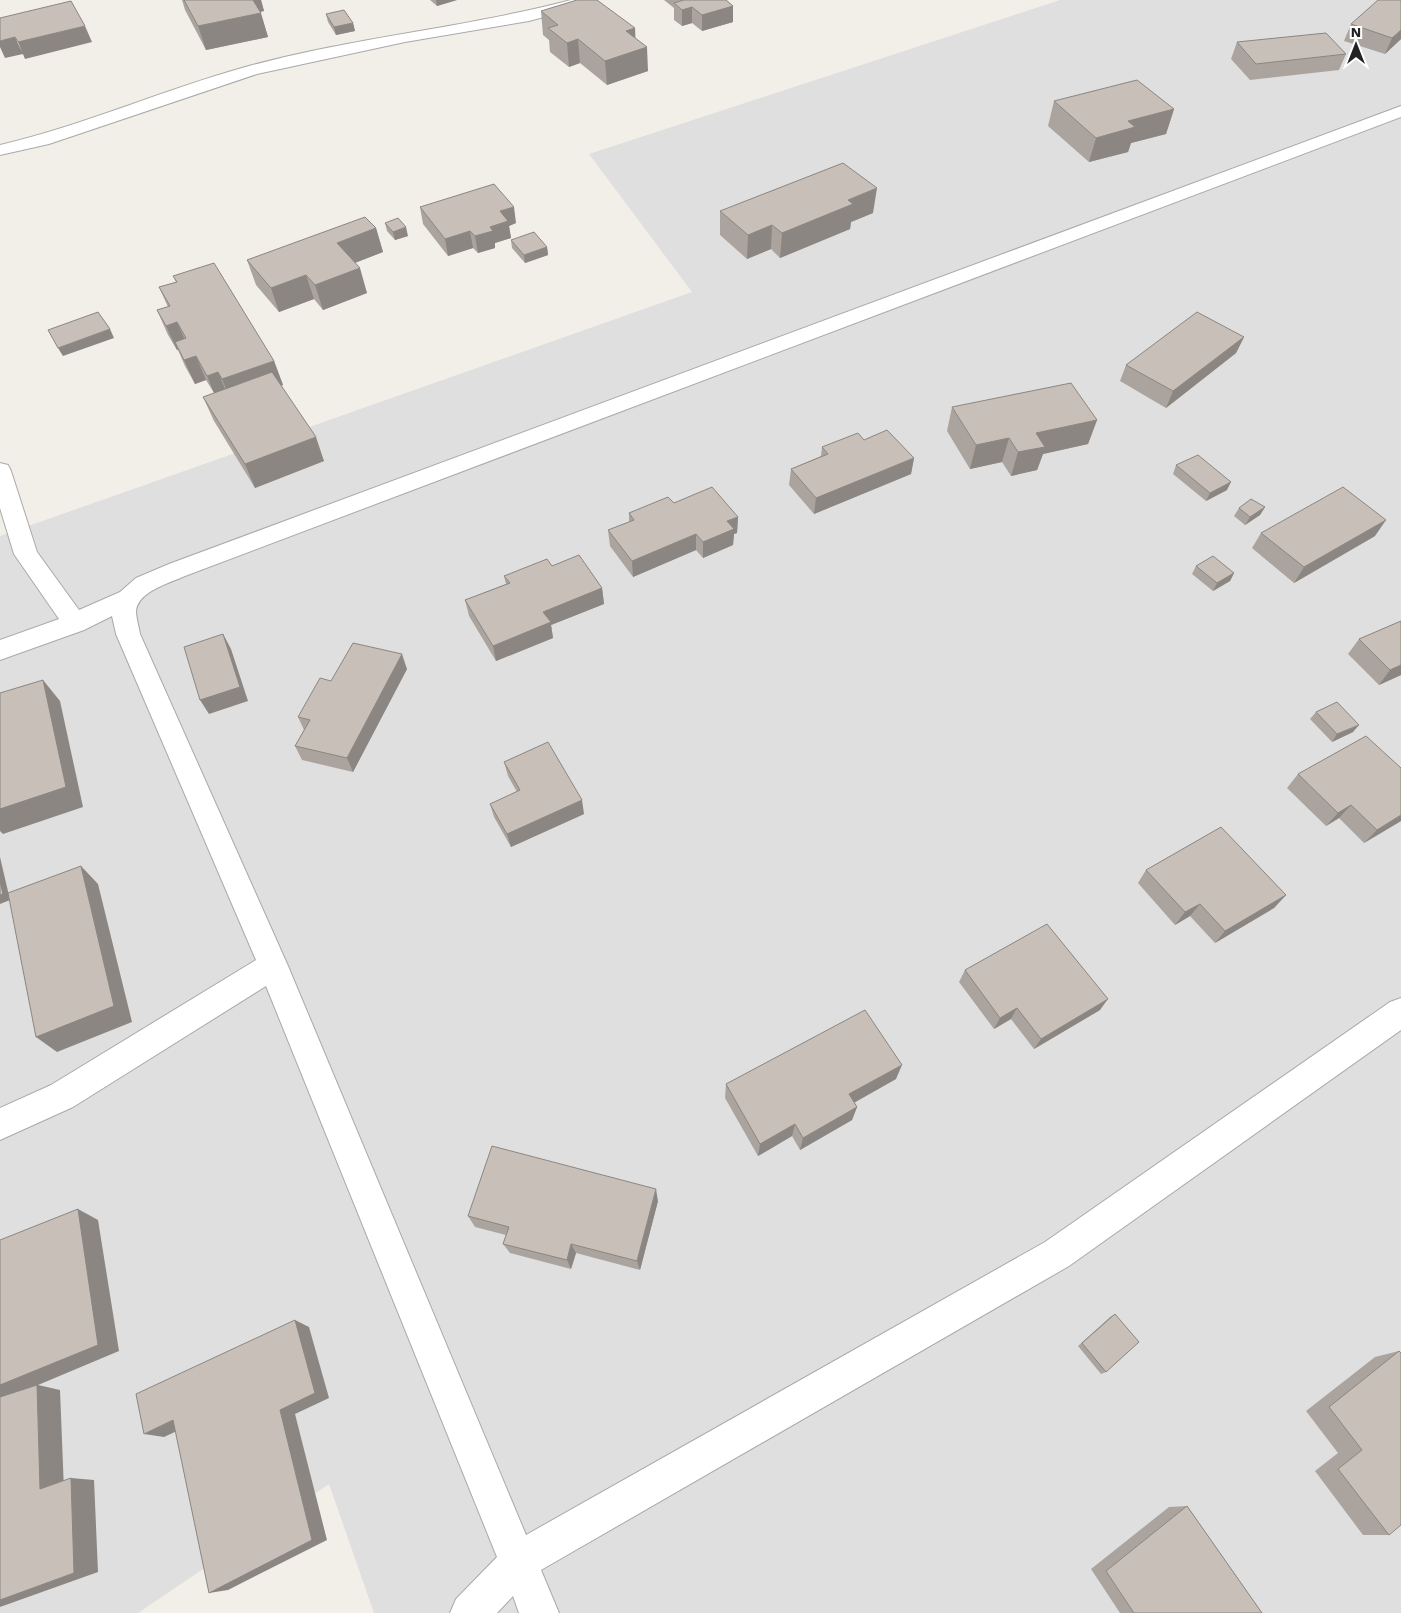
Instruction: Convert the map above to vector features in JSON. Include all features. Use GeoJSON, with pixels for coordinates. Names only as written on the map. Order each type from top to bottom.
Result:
{"type":"FeatureCollection","features":[{"type":"Feature","properties":{"kind":"street"},"geometry":{"type":"LineString","coordinates":[[0,150],[43,140],[254,70],[405,37],[529,16],[589,0]]}},
{"type":"Feature","properties":{"kind":"street"},"geometry":{"type":"LineString","coordinates":[[0,650],[76,623],[127,599],[138,588],[177,570],[1401,111]]}},
{"type":"Feature","properties":{"kind":"street"},"geometry":{"type":"LineString","coordinates":[[0,471],[26,554],[76,623]]}},
{"type":"Feature","properties":{"kind":"street"},"geometry":{"type":"LineString","coordinates":[[127,599],[124,611],[128,634],[273,966],[539,1613]]}},
{"type":"Feature","properties":{"kind":"street"},"geometry":{"type":"LineString","coordinates":[[0,1124],[62,1096],[273,966]]}},
{"type":"Feature","properties":{"kind":"street"},"geometry":{"type":"LineString","coordinates":[[470,1613],[519,1561],[1057,1254],[1401,1012]]}},
{"type":"Feature","properties":{"kind":"shaded area"},"geometry":{"type":"Polygon","coordinates":[[[1060,0],[1401,0],[1401,1613],[374,1613],[329,1484],[138,1613],[0,1613],[0,536],[692,292],[589,154],[1060,0]]]}},
{"type":"Feature","properties":{"kind":"building"},"geometry":{"type":"Polygon","coordinates":[[[184,0],[253,0],[261,13],[198,26],[184,0]]]}},
{"type":"Feature","properties":{"kind":"building"},"geometry":{"type":"Polygon","coordinates":[[[577,0],[597,0],[635,28],[626,31],[647,47],[605,61],[578,39],[567,43],[548,28],[558,25],[541,11],[577,0]]]}},
{"type":"Feature","properties":{"kind":"building"},"geometry":{"type":"Polygon","coordinates":[[[684,0],[726,0],[733,6],[702,15],[692,7],[682,10],[674,3],[684,0]]]}},
{"type":"Feature","properties":{"kind":"building"},"geometry":{"type":"Polygon","coordinates":[[[1378,0],[1401,0],[1401,30],[1392,38],[1351,24],[1378,0]]]}},
{"type":"Feature","properties":{"kind":"building"},"geometry":{"type":"Polygon","coordinates":[[[71,1],[85,26],[18,42],[15,37],[0,41],[0,18],[71,1]]]}},
{"type":"Feature","properties":{"kind":"building"},"geometry":{"type":"Polygon","coordinates":[[[344,10],[353,23],[334,27],[326,14],[344,10]]]}},
{"type":"Feature","properties":{"kind":"building"},"geometry":{"type":"Polygon","coordinates":[[[1326,33],[1346,54],[1256,64],[1237,42],[1326,33]]]}},
{"type":"Feature","properties":{"kind":"building"},"geometry":{"type":"Polygon","coordinates":[[[1137,80],[1174,109],[1128,121],[1135,127],[1096,138],[1054,101],[1137,80]]]}},
{"type":"Feature","properties":{"kind":"building"},"geometry":{"type":"Polygon","coordinates":[[[843,163],[877,188],[848,200],[853,204],[782,233],[772,225],[748,235],[720,211],[843,163]]]}},
{"type":"Feature","properties":{"kind":"building"},"geometry":{"type":"Polygon","coordinates":[[[494,184],[514,207],[500,211],[508,221],[490,227],[493,231],[475,236],[470,231],[445,239],[420,207],[494,184]]]}},
{"type":"Feature","properties":{"kind":"building"},"geometry":{"type":"Polygon","coordinates":[[[365,217],[376,228],[337,243],[360,268],[315,285],[306,275],[271,288],[247,260],[365,217]]]}},
{"type":"Feature","properties":{"kind":"building"},"geometry":{"type":"Polygon","coordinates":[[[398,218],[406,227],[393,232],[385,223],[398,218]]]}},
{"type":"Feature","properties":{"kind":"building"},"geometry":{"type":"Polygon","coordinates":[[[534,232],[547,247],[524,255],[511,240],[534,232]]]}},
{"type":"Feature","properties":{"kind":"building"},"geometry":{"type":"Polygon","coordinates":[[[214,263],[274,361],[222,379],[218,372],[207,376],[196,356],[184,360],[175,342],[186,338],[177,322],[166,326],[157,310],[170,306],[159,287],[177,282],[173,276],[214,263]]]}},
{"type":"Feature","properties":{"kind":"building"},"geometry":{"type":"Polygon","coordinates":[[[98,312],[110,329],[58,348],[48,330],[98,312]]]}},
{"type":"Feature","properties":{"kind":"building"},"geometry":{"type":"Polygon","coordinates":[[[1197,312],[1244,337],[1173,391],[1126,365],[1197,312]]]}},
{"type":"Feature","properties":{"kind":"building"},"geometry":{"type":"Polygon","coordinates":[[[272,372],[316,437],[245,464],[203,397],[272,372]]]}},
{"type":"Feature","properties":{"kind":"building"},"geometry":{"type":"Polygon","coordinates":[[[1071,383],[1097,420],[1036,433],[1045,447],[1018,452],[1009,438],[976,445],[952,407],[1071,383]]]}},
{"type":"Feature","properties":{"kind":"building"},"geometry":{"type":"Polygon","coordinates":[[[887,430],[914,458],[816,498],[791,469],[828,454],[822,447],[858,433],[864,440],[887,430]]]}},
{"type":"Feature","properties":{"kind":"building"},"geometry":{"type":"Polygon","coordinates":[[[1198,455],[1231,482],[1210,493],[1176,465],[1198,455]]]}},
{"type":"Feature","properties":{"kind":"building"},"geometry":{"type":"Polygon","coordinates":[[[712,487],[738,517],[727,521],[734,529],[703,542],[696,534],[632,561],[608,530],[634,520],[629,513],[668,497],[674,503],[712,487]]]}},
{"type":"Feature","properties":{"kind":"building"},"geometry":{"type":"Polygon","coordinates":[[[1343,487],[1386,520],[1304,567],[1261,533],[1343,487]]]}},
{"type":"Feature","properties":{"kind":"building"},"geometry":{"type":"Polygon","coordinates":[[[1251,499],[1265,507],[1250,517],[1239,508],[1251,499]]]}},
{"type":"Feature","properties":{"kind":"building"},"geometry":{"type":"Polygon","coordinates":[[[579,555],[602,588],[543,612],[551,622],[493,646],[465,600],[510,583],[504,576],[547,559],[552,566],[579,555]]]}},
{"type":"Feature","properties":{"kind":"building"},"geometry":{"type":"Polygon","coordinates":[[[1213,556],[1234,573],[1217,583],[1196,566],[1213,556]]]}},
{"type":"Feature","properties":{"kind":"building"},"geometry":{"type":"Polygon","coordinates":[[[1401,621],[1401,665],[1390,670],[1359,639],[1401,621]]]}},
{"type":"Feature","properties":{"kind":"building"},"geometry":{"type":"Polygon","coordinates":[[[223,634],[240,687],[200,700],[184,647],[223,634]]]}},
{"type":"Feature","properties":{"kind":"building"},"geometry":{"type":"Polygon","coordinates":[[[353,643],[402,654],[347,758],[295,746],[310,720],[298,717],[320,678],[331,681],[353,643]]]}},
{"type":"Feature","properties":{"kind":"building"},"geometry":{"type":"Polygon","coordinates":[[[43,680],[66,787],[0,809],[0,693],[43,680]]]}},
{"type":"Feature","properties":{"kind":"building"},"geometry":{"type":"Polygon","coordinates":[[[1337,702],[1359,725],[1337,734],[1316,712],[1337,702]]]}},
{"type":"Feature","properties":{"kind":"building"},"geometry":{"type":"Polygon","coordinates":[[[1366,736],[1401,768],[1401,815],[1377,830],[1351,805],[1338,813],[1298,774],[1366,736]]]}},
{"type":"Feature","properties":{"kind":"building"},"geometry":{"type":"Polygon","coordinates":[[[548,742],[582,800],[507,834],[490,804],[520,790],[504,762],[548,742]]]}},
{"type":"Feature","properties":{"kind":"building"},"geometry":{"type":"Polygon","coordinates":[[[1221,827],[1286,895],[1225,931],[1200,904],[1185,912],[1146,870],[1221,827]]]}},
{"type":"Feature","properties":{"kind":"building"},"geometry":{"type":"Polygon","coordinates":[[[81,866],[114,1006],[36,1037],[8,893],[81,866]]]}},
{"type":"Feature","properties":{"kind":"building"},"geometry":{"type":"Polygon","coordinates":[[[0,881],[3,894],[0,895],[0,881]]]}},
{"type":"Feature","properties":{"kind":"building"},"geometry":{"type":"Polygon","coordinates":[[[1047,924],[1108,999],[1041,1039],[1017,1008],[1000,1018],[965,970],[1047,924]]]}},
{"type":"Feature","properties":{"kind":"building"},"geometry":{"type":"Polygon","coordinates":[[[865,1010],[902,1065],[849,1094],[857,1107],[803,1138],[795,1124],[760,1144],[726,1084],[865,1010]]]}},
{"type":"Feature","properties":{"kind":"building"},"geometry":{"type":"Polygon","coordinates":[[[492,1146],[656,1189],[637,1261],[571,1244],[567,1260],[503,1244],[509,1227],[468,1216],[492,1146]]]}},
{"type":"Feature","properties":{"kind":"building"},"geometry":{"type":"Polygon","coordinates":[[[78,1209],[98,1345],[0,1385],[0,1240],[78,1209]]]}},
{"type":"Feature","properties":{"kind":"building"},"geometry":{"type":"Polygon","coordinates":[[[1115,1314],[1139,1342],[1106,1372],[1082,1343],[1115,1314]]]}},
{"type":"Feature","properties":{"kind":"building"},"geometry":{"type":"Polygon","coordinates":[[[295,1320],[315,1393],[280,1410],[312,1540],[209,1593],[173,1420],[144,1434],[136,1394],[295,1320]]]}},
{"type":"Feature","properties":{"kind":"building"},"geometry":{"type":"Polygon","coordinates":[[[1399,1351],[1401,1353],[1401,1525],[1389,1535],[1338,1469],[1362,1450],[1329,1407],[1399,1351]]]}},
{"type":"Feature","properties":{"kind":"building"},"geometry":{"type":"Polygon","coordinates":[[[37,1385],[40,1489],[71,1478],[74,1573],[0,1600],[0,1397],[37,1385]]]}},
{"type":"Feature","properties":{"kind":"building"},"geometry":{"type":"Polygon","coordinates":[[[1187,1506],[1262,1613],[1134,1613],[1106,1571],[1187,1506]]]}}]}
